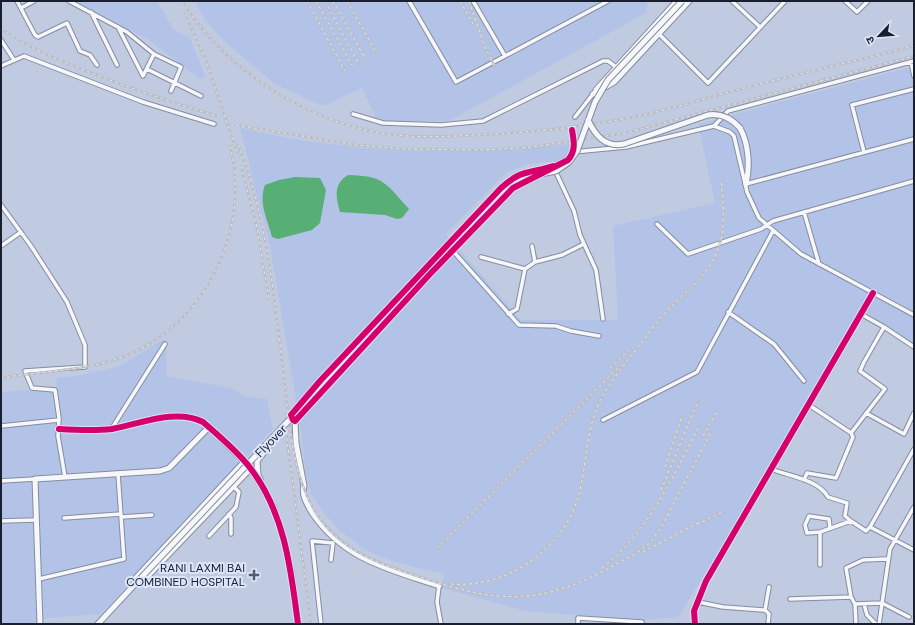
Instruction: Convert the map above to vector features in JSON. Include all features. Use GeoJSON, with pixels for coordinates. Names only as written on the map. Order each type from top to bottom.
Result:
{"type":"FeatureCollection","features":[{"type":"Feature","properties":{"kind":"street"},"geometry":{"type":"LineString","coordinates":[[17,1],[35,35],[38,37],[67,23],[80,51],[90,54],[97,65]]}},
{"type":"Feature","properties":{"kind":"street"},"geometry":{"type":"LineString","coordinates":[[21,8],[34,1]]}},
{"type":"Feature","properties":{"kind":"street"},"geometry":{"type":"LineString","coordinates":[[69,1],[127,32],[154,54],[181,67],[171,91]]}},
{"type":"Feature","properties":{"kind":"street"},"geometry":{"type":"LineString","coordinates":[[409,1],[456,82],[608,1]]}},
{"type":"Feature","properties":{"kind":"street"},"geometry":{"type":"LineString","coordinates":[[473,1],[505,56]]}},
{"type":"Feature","properties":{"kind":"street"},"geometry":{"type":"LineString","coordinates":[[576,118],[593,94],[616,67],[677,1]]}},
{"type":"Feature","properties":{"kind":"street"},"geometry":{"type":"LineString","coordinates":[[423,276],[509,185],[525,177],[556,171],[569,162],[576,151],[600,92],[608,80],[682,1]]}},
{"type":"Feature","properties":{"kind":"street"},"geometry":{"type":"LineString","coordinates":[[593,94],[614,82],[689,1]]}},
{"type":"Feature","properties":{"kind":"street"},"geometry":{"type":"LineString","coordinates":[[732,1],[760,27]]}},
{"type":"Feature","properties":{"kind":"street"},"geometry":{"type":"LineString","coordinates":[[659,34],[708,83],[785,1]]}},
{"type":"Feature","properties":{"kind":"street"},"geometry":{"type":"LineString","coordinates":[[845,1],[857,12],[868,1]]}},
{"type":"Feature","properties":{"kind":"street"},"geometry":{"type":"LineString","coordinates":[[91,12],[117,65]]}},
{"type":"Feature","properties":{"kind":"street"},"geometry":{"type":"LineString","coordinates":[[118,27],[143,76],[154,54]]}},
{"type":"Feature","properties":{"kind":"street"},"geometry":{"type":"LineString","coordinates":[[1,40],[14,60]]}},
{"type":"Feature","properties":{"kind":"street"},"geometry":{"type":"LineString","coordinates":[[1,66],[24,56],[143,102],[214,124]]}},
{"type":"Feature","properties":{"kind":"street"},"geometry":{"type":"LineString","coordinates":[[353,114],[383,123],[441,125],[484,121],[594,64],[608,61],[616,67]]}},
{"type":"Feature","properties":{"kind":"street"},"geometry":{"type":"LineString","coordinates":[[714,126],[728,111],[912,62],[914,76]]}},
{"type":"Feature","properties":{"kind":"street"},"geometry":{"type":"LineString","coordinates":[[147,69],[201,96]]}},
{"type":"Feature","properties":{"kind":"street"},"geometry":{"type":"LineString","coordinates":[[864,152],[852,105],[914,89]]}},
{"type":"Feature","properties":{"kind":"street"},"geometry":{"type":"LineString","coordinates":[[588,120],[599,138],[614,145],[624,144],[712,114],[720,115],[727,118],[740,128],[746,151],[748,175],[746,184]]}},
{"type":"Feature","properties":{"kind":"street"},"geometry":{"type":"LineString","coordinates":[[573,152],[626,147],[714,126],[726,130],[734,136],[754,210],[767,226],[801,254],[914,315]]}},
{"type":"Feature","properties":{"kind":"street"},"geometry":{"type":"LineString","coordinates":[[423,276],[453,251],[513,188],[553,166],[568,160],[573,152],[575,142],[572,131]]}},
{"type":"Feature","properties":{"kind":"street"},"geometry":{"type":"LineString","coordinates":[[746,184],[914,139]]}},
{"type":"Feature","properties":{"kind":"street"},"geometry":{"type":"LineString","coordinates":[[553,166],[574,211],[580,235],[596,270],[604,319]]}},
{"type":"Feature","properties":{"kind":"street"},"geometry":{"type":"LineString","coordinates":[[294,421],[512,178],[523,172],[553,166]]}},
{"type":"Feature","properties":{"kind":"street"},"geometry":{"type":"LineString","coordinates":[[657,224],[688,254],[767,226],[773,221],[914,181]]}},
{"type":"Feature","properties":{"kind":"street"},"geometry":{"type":"LineString","coordinates":[[1,205],[21,232],[66,302],[85,345],[85,367],[25,371],[32,388],[55,390],[65,477]]}},
{"type":"Feature","properties":{"kind":"street"},"geometry":{"type":"LineString","coordinates":[[804,212],[820,264]]}},
{"type":"Feature","properties":{"kind":"street"},"geometry":{"type":"LineString","coordinates":[[603,420],[697,372],[773,231]]}},
{"type":"Feature","properties":{"kind":"street"},"geometry":{"type":"LineString","coordinates":[[1,246],[21,232]]}},
{"type":"Feature","properties":{"kind":"street"},"geometry":{"type":"LineString","coordinates":[[508,314],[517,309],[525,269],[534,262],[562,255],[584,244]]}},
{"type":"Feature","properties":{"kind":"street"},"geometry":{"type":"LineString","coordinates":[[532,246],[534,262]]}},
{"type":"Feature","properties":{"kind":"street"},"geometry":{"type":"LineString","coordinates":[[453,251],[519,325],[556,326],[571,331],[599,336]]}},
{"type":"Feature","properties":{"kind":"street"},"geometry":{"type":"LineString","coordinates":[[481,257],[525,269]]}},
{"type":"Feature","properties":{"kind":"street"},"geometry":{"type":"LineString","coordinates":[[695,624],[694,611],[706,581],[873,293]]}},
{"type":"Feature","properties":{"kind":"street"},"geometry":{"type":"LineString","coordinates":[[406,295],[303,400],[291,415],[294,421],[304,486],[302,493],[310,510],[320,524],[341,545],[362,558],[439,586],[437,602],[441,624]]}},
{"type":"Feature","properties":{"kind":"street","name":"Flyover"},"geometry":{"type":"LineString","coordinates":[[136,583],[406,295]]}},
{"type":"Feature","properties":{"kind":"street"},"geometry":{"type":"LineString","coordinates":[[728,312],[774,344],[804,381]]}},
{"type":"Feature","properties":{"kind":"street"},"geometry":{"type":"LineString","coordinates":[[861,314],[914,347]]}},
{"type":"Feature","properties":{"kind":"street"},"geometry":{"type":"LineString","coordinates":[[851,433],[885,389],[860,371],[884,328]]}},
{"type":"Feature","properties":{"kind":"street"},"geometry":{"type":"LineString","coordinates":[[112,428],[165,344]]}},
{"type":"Feature","properties":{"kind":"street"},"geometry":{"type":"LineString","coordinates":[[804,480],[807,473],[836,478],[853,437],[851,433],[809,405]]}},
{"type":"Feature","properties":{"kind":"street"},"geometry":{"type":"LineString","coordinates":[[866,413],[904,434],[914,413]]}},
{"type":"Feature","properties":{"kind":"street"},"geometry":{"type":"LineString","coordinates":[[59,430],[112,428],[168,418],[183,417],[196,419],[209,427],[251,468],[274,511],[288,556]]}},
{"type":"Feature","properties":{"kind":"street"},"geometry":{"type":"LineString","coordinates":[[1,426],[59,420]]}},
{"type":"Feature","properties":{"kind":"street"},"geometry":{"type":"LineString","coordinates":[[1,481],[160,471],[169,468],[209,427]]}},
{"type":"Feature","properties":{"kind":"street"},"geometry":{"type":"LineString","coordinates":[[274,437],[273,441],[259,457],[257,468],[258,476],[273,502],[283,524],[298,624]]}},
{"type":"Feature","properties":{"kind":"street"},"geometry":{"type":"LineString","coordinates":[[770,470],[804,480],[824,490],[828,497],[847,503],[845,516],[866,531],[870,527],[914,449]]}},
{"type":"Feature","properties":{"kind":"street"},"geometry":{"type":"LineString","coordinates":[[98,624],[136,583],[136,578],[244,462]]}},
{"type":"Feature","properties":{"kind":"street"},"geometry":{"type":"LineString","coordinates":[[136,583],[141,583],[251,468]]}},
{"type":"Feature","properties":{"kind":"street"},"geometry":{"type":"LineString","coordinates":[[39,579],[124,559],[118,474]]}},
{"type":"Feature","properties":{"kind":"street"},"geometry":{"type":"LineString","coordinates":[[35,479],[40,624]]}},
{"type":"Feature","properties":{"kind":"street"},"geometry":{"type":"LineString","coordinates":[[208,536],[236,507],[239,492],[233,486]]}},
{"type":"Feature","properties":{"kind":"street"},"geometry":{"type":"LineString","coordinates":[[864,604],[867,615],[877,624],[882,603],[887,559],[895,540],[914,507]]}},
{"type":"Feature","properties":{"kind":"street"},"geometry":{"type":"LineString","coordinates":[[229,514],[231,518],[230,534]]}},
{"type":"Feature","properties":{"kind":"street"},"geometry":{"type":"LineString","coordinates":[[64,518],[152,515]]}},
{"type":"Feature","properties":{"kind":"street"},"geometry":{"type":"LineString","coordinates":[[830,528],[829,519],[809,516],[805,525],[807,533],[820,532],[851,521]]}},
{"type":"Feature","properties":{"kind":"street"},"geometry":{"type":"LineString","coordinates":[[1,521],[36,520]]}},
{"type":"Feature","properties":{"kind":"street"},"geometry":{"type":"LineString","coordinates":[[870,527],[914,550]]}},
{"type":"Feature","properties":{"kind":"street"},"geometry":{"type":"LineString","coordinates":[[820,532],[820,565]]}},
{"type":"Feature","properties":{"kind":"street"},"geometry":{"type":"LineString","coordinates":[[321,624],[312,541],[333,543],[331,560]]}},
{"type":"Feature","properties":{"kind":"street"},"geometry":{"type":"LineString","coordinates":[[856,624],[855,604],[851,597],[846,568],[863,560],[887,559]]}},
{"type":"Feature","properties":{"kind":"street"},"geometry":{"type":"LineString","coordinates":[[765,610],[769,588]]}},
{"type":"Feature","properties":{"kind":"street"},"geometry":{"type":"LineString","coordinates":[[790,599],[851,597]]}},
{"type":"Feature","properties":{"kind":"street"},"geometry":{"type":"LineString","coordinates":[[698,602],[723,607],[765,610],[769,614],[768,624]]}},
{"type":"Feature","properties":{"kind":"street"},"geometry":{"type":"LineString","coordinates":[[855,604],[882,603],[909,617]]}},
{"type":"Feature","properties":{"kind":"street"},"geometry":{"type":"LineString","coordinates":[[578,624],[578,618],[642,622],[642,624]]}},
{"type":"Feature","properties":{"kind":"shaded area"},"geometry":{"type":"Polygon","coordinates":[[[75,1],[157,1],[173,29],[190,38],[205,76],[200,79],[149,40],[75,1]]]}},
{"type":"Feature","properties":{"kind":"shaded area"},"geometry":{"type":"Polygon","coordinates":[[[195,1],[648,1],[646,13],[449,121],[378,121],[362,88],[323,106],[275,84],[224,41],[205,20],[195,1]]]}},
{"type":"Feature","properties":{"kind":"shaded area"},"geometry":{"type":"Polygon","coordinates":[[[914,66],[914,346],[861,308],[728,536],[678,617],[643,620],[525,611],[442,588],[444,574],[395,562],[369,552],[340,531],[324,513],[311,494],[306,474],[300,423],[270,246],[240,128],[293,139],[364,148],[417,151],[515,150],[570,144],[570,153],[556,161],[528,164],[507,172],[446,234],[521,320],[618,320],[613,226],[715,203],[698,124],[914,66]]]}},
{"type":"Feature","properties":{"kind":"shaded area"},"geometry":{"type":"Polygon","coordinates":[[[348,175],[377,179],[389,187],[409,209],[402,218],[397,219],[385,215],[340,212],[337,201],[337,191],[340,182],[348,175]]]}},
{"type":"Feature","properties":{"kind":"shaded area"},"geometry":{"type":"Polygon","coordinates":[[[295,177],[320,178],[326,190],[320,223],[312,230],[278,239],[272,237],[264,211],[263,192],[265,185],[279,180],[295,177]]]}},
{"type":"Feature","properties":{"kind":"shaded area"},"geometry":{"type":"Polygon","coordinates":[[[164,339],[167,343],[166,376],[231,388],[245,396],[267,399],[273,429],[101,614],[46,618],[35,624],[1,624],[1,392],[56,388],[57,378],[82,375],[120,366],[164,339]]]}},
{"type":"Feature","properties":{"kind":"railway"},"geometry":{"type":"LineString","coordinates":[[182,1],[198,24],[237,64],[260,82],[284,97],[335,121],[362,129],[404,136],[515,133],[575,127],[614,121],[661,111],[762,83],[914,46]]}},
{"type":"Feature","properties":{"kind":"railway"},"geometry":{"type":"LineString","coordinates":[[307,1],[345,71]]}},
{"type":"Feature","properties":{"kind":"railway"},"geometry":{"type":"LineString","coordinates":[[316,1],[353,67]]}},
{"type":"Feature","properties":{"kind":"railway"},"geometry":{"type":"LineString","coordinates":[[325,1],[359,64]]}},
{"type":"Feature","properties":{"kind":"railway"},"geometry":{"type":"LineString","coordinates":[[333,1],[366,60]]}},
{"type":"Feature","properties":{"kind":"railway"},"geometry":{"type":"LineString","coordinates":[[347,1],[377,54]]}},
{"type":"Feature","properties":{"kind":"railway"},"geometry":{"type":"LineString","coordinates":[[460,1],[473,24]]}},
{"type":"Feature","properties":{"kind":"railway"},"geometry":{"type":"LineString","coordinates":[[469,1],[485,47],[495,67]]}},
{"type":"Feature","properties":{"kind":"railway"},"geometry":{"type":"LineString","coordinates":[[185,14],[205,58],[237,152]]}},
{"type":"Feature","properties":{"kind":"railway"},"geometry":{"type":"LineString","coordinates":[[1,29],[33,48],[77,67],[154,96],[220,117]]}},
{"type":"Feature","properties":{"kind":"railway"},"geometry":{"type":"LineString","coordinates":[[236,125],[356,145],[407,149],[485,150],[532,147],[626,133],[914,56]]}},
{"type":"Feature","properties":{"kind":"railway"},"geometry":{"type":"LineString","coordinates":[[238,145],[248,173],[263,230],[273,289],[290,430],[296,465],[308,498],[316,513],[337,537],[363,555],[392,568],[442,584],[480,593],[516,597],[547,593],[562,589],[605,570],[649,544],[662,525],[711,432]]}},
{"type":"Feature","properties":{"kind":"railway"},"geometry":{"type":"LineString","coordinates":[[1,378],[78,368],[108,362],[123,357],[152,342],[178,322],[199,298],[216,271],[227,241],[234,210],[235,178],[230,146]]}},
{"type":"Feature","properties":{"kind":"railway"},"geometry":{"type":"LineString","coordinates":[[241,166],[256,223],[269,299]]}},
{"type":"Feature","properties":{"kind":"railway"},"geometry":{"type":"LineString","coordinates":[[451,584],[480,582],[495,579],[508,574],[521,567],[545,550],[567,523],[575,506],[580,489],[593,421],[603,395],[619,371],[656,323],[698,281],[717,252],[723,226],[721,182]]}},
{"type":"Feature","properties":{"kind":"railway"},"geometry":{"type":"LineString","coordinates":[[610,368],[630,349]]}},
{"type":"Feature","properties":{"kind":"railway"},"geometry":{"type":"LineString","coordinates":[[437,548],[619,367]]}},
{"type":"Feature","properties":{"kind":"railway"},"geometry":{"type":"LineString","coordinates":[[661,490],[698,401]]}},
{"type":"Feature","properties":{"kind":"railway"},"geometry":{"type":"LineString","coordinates":[[703,436],[717,412]]}},
{"type":"Feature","properties":{"kind":"railway"},"geometry":{"type":"LineString","coordinates":[[665,467],[682,416]]}},
{"type":"Feature","properties":{"kind":"railway"},"geometry":{"type":"LineString","coordinates":[[602,568],[633,538],[646,521],[669,484],[699,426]]}},
{"type":"Feature","properties":{"kind":"railway"},"geometry":{"type":"LineString","coordinates":[[286,432],[311,624]]}},
{"type":"Feature","properties":{"kind":"railway"},"geometry":{"type":"LineString","coordinates":[[697,524],[722,512]]}},
{"type":"Feature","properties":{"kind":"railway"},"geometry":{"type":"LineString","coordinates":[[643,552],[702,521]]}},
{"type":"Feature","properties":{"kind":"cycle path"},"geometry":{"type":"LineString","coordinates":[[553,166],[520,175],[501,188],[320,381],[291,415],[293,420],[295,421],[430,274],[513,188],[568,160],[571,157],[574,142],[572,130]]}},
{"type":"Feature","properties":{"kind":"cycle path"},"geometry":{"type":"LineString","coordinates":[[695,624],[694,611],[706,581],[873,293]]}},
{"type":"Feature","properties":{"kind":"cycle path"},"geometry":{"type":"LineString","coordinates":[[59,429],[112,429],[158,418],[181,416],[203,422],[228,444],[251,469],[272,505],[285,543],[298,624]]}},
{"type":"Feature","properties":{"kind":"place","name":"RANI LAXMI BAI COMBINED HOSPITAL"},"geometry":{"type":"Point","coordinates":[254,575]}}]}
